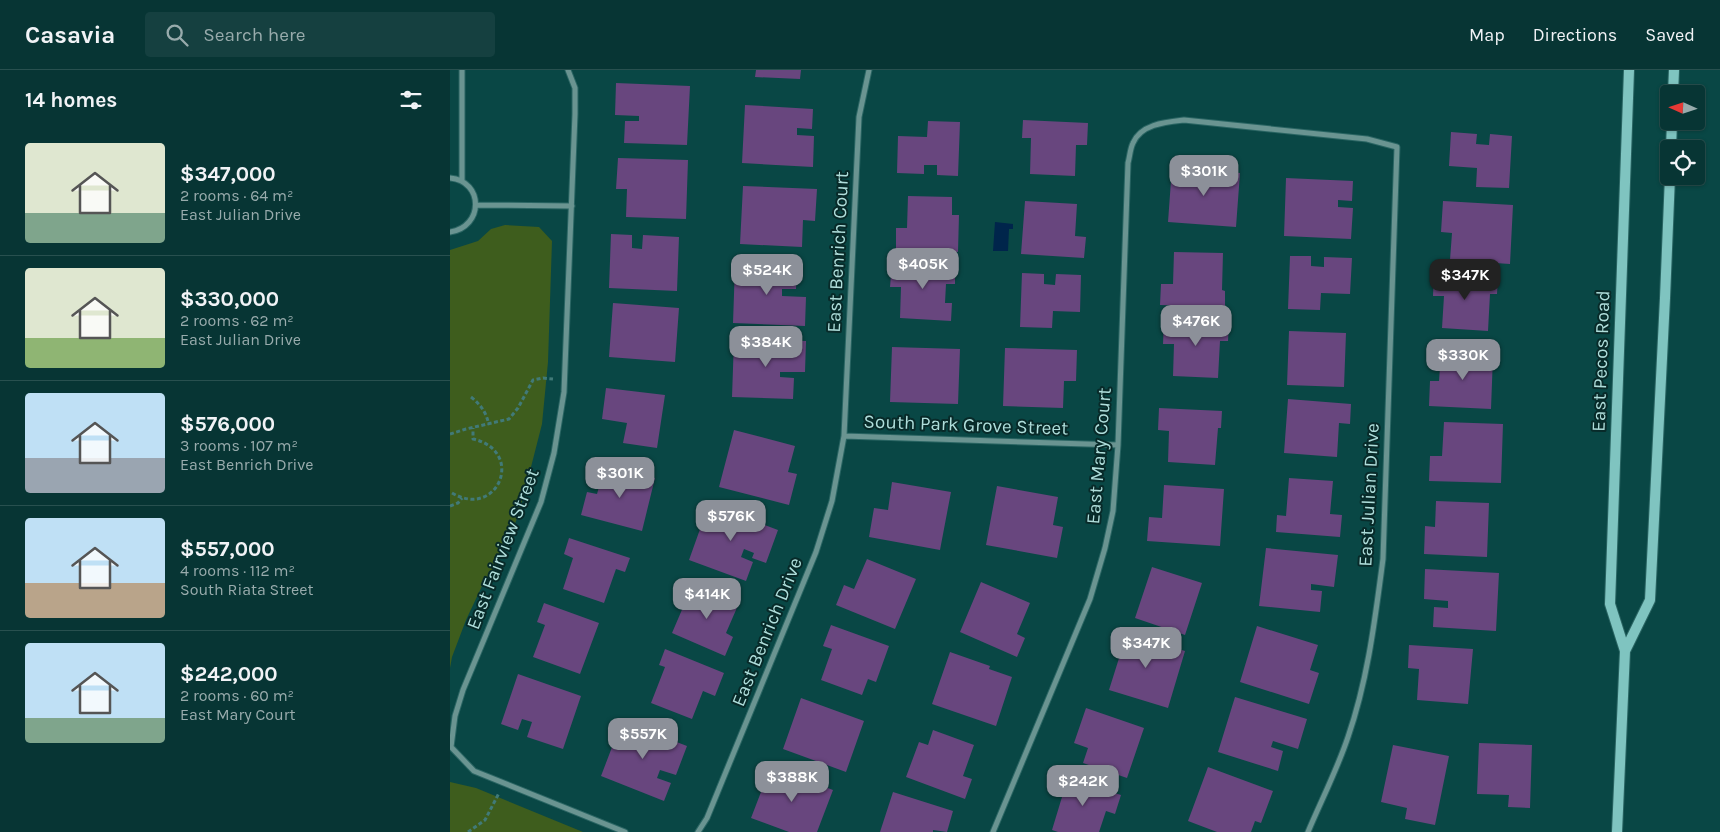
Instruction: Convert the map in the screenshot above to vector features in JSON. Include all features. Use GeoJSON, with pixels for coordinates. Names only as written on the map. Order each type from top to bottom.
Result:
{"type":"FeatureCollection","features":[{"type":"Feature","properties":{"kind":"main road","name":"East Pecos Road"},"geometry":{"type":"LineString","coordinates":[[1617,832],[1625,651],[1610,604],[1629,70]]}},
{"type":"Feature","properties":{"kind":"main road"},"geometry":{"type":"LineString","coordinates":[[1673,85],[1674,70]]}},
{"type":"Feature","properties":{"kind":"main road","name":"East Pecos Road"},"geometry":{"type":"LineString","coordinates":[[1625,651],[1650,600],[1670,185]]}},
{"type":"Feature","properties":{"kind":"street"},"geometry":{"type":"LineString","coordinates":[[462,70],[462,181]]}},
{"type":"Feature","properties":{"kind":"street","name":"East Fairview Street"},"geometry":{"type":"LineString","coordinates":[[451,747],[455,716],[464,690],[541,502],[554,453],[564,380],[572,206],[575,88],[568,70]]}},
{"type":"Feature","properties":{"kind":"street","name":"East Benrich Court"},"geometry":{"type":"LineString","coordinates":[[844,436],[860,117],[869,70]]}},
{"type":"Feature","properties":{"kind":"street","name":"East Julian Drive"},"geometry":{"type":"LineString","coordinates":[[1148,127],[1163,122],[1184,120],[1367,139],[1397,147],[1383,558],[1375,626],[1364,682],[1348,738],[1308,832]]}},
{"type":"Feature","properties":{"kind":"street","name":"East Mary Court"},"geometry":{"type":"LineString","coordinates":[[993,832],[1090,599],[1105,548],[1113,511],[1118,445],[1128,163],[1133,142],[1148,127]]}},
{"type":"Feature","properties":{"kind":"street"},"geometry":{"type":"LineString","coordinates":[[450,178],[462,181],[472,191],[476,205],[475,214],[471,221],[458,231],[450,232]]}},
{"type":"Feature","properties":{"kind":"street"},"geometry":{"type":"LineString","coordinates":[[476,205],[572,206]]}},
{"type":"Feature","properties":{"kind":"street","name":"South Park Grove Street"},"geometry":{"type":"LineString","coordinates":[[844,436],[1118,445]]}},
{"type":"Feature","properties":{"kind":"street","name":"East Benrich Drive"},"geometry":{"type":"LineString","coordinates":[[698,832],[707,818],[816,552],[832,501],[844,436]]}},
{"type":"Feature","properties":{"kind":"street"},"geometry":{"type":"LineString","coordinates":[[451,747],[474,771],[626,832]]}},
{"type":"Feature","properties":{"kind":"path"},"geometry":{"type":"LineString","coordinates":[[450,434],[509,419],[518,408],[534,380],[543,378],[564,380]]}},
{"type":"Feature","properties":{"kind":"path"},"geometry":{"type":"LineString","coordinates":[[472,397],[482,406],[489,424]]}},
{"type":"Feature","properties":{"kind":"path"},"geometry":{"type":"LineString","coordinates":[[452,493],[462,498],[479,499],[487,496],[494,490],[502,475],[500,458],[495,449],[473,439],[472,428]]}},
{"type":"Feature","properties":{"kind":"path"},"geometry":{"type":"LineString","coordinates":[[450,506],[458,503],[462,498]]}},
{"type":"Feature","properties":{"kind":"path"},"geometry":{"type":"LineString","coordinates":[[468,832],[485,820],[497,800],[503,783]]}},
{"type":"Feature","properties":{"kind":"green space"},"geometry":{"type":"Polygon","coordinates":[[[505,225],[539,227],[552,241],[548,362],[542,424],[519,514],[498,563],[482,586],[466,620],[452,657],[450,668],[450,250],[478,241],[491,229],[505,225]]]}},
{"type":"Feature","properties":{"kind":"green space"},"geometry":{"type":"Polygon","coordinates":[[[450,782],[476,788],[583,832],[450,832],[450,782]]]}},
{"type":"Feature","properties":{"kind":"water"},"geometry":{"type":"Polygon","coordinates":[[[995,222],[1013,224],[1013,229],[1009,229],[1008,251],[993,251],[995,222]]]}},
{"type":"Feature","properties":{"kind":"building"},"geometry":{"type":"Polygon","coordinates":[[[756,70],[801,70],[800,79],[755,77],[756,70]]]}},
{"type":"Feature","properties":{"kind":"building"},"geometry":{"type":"Polygon","coordinates":[[[616,83],[690,86],[687,145],[624,143],[625,121],[639,121],[639,116],[615,115],[616,83]]]}},
{"type":"Feature","properties":{"kind":"building"},"geometry":{"type":"Polygon","coordinates":[[[745,105],[813,109],[812,129],[797,128],[797,135],[814,136],[813,167],[742,163],[745,105]]]}},
{"type":"Feature","properties":{"kind":"building"},"geometry":{"type":"Polygon","coordinates":[[[1023,120],[1088,123],[1087,145],[1076,145],[1075,176],[1030,174],[1031,138],[1022,138],[1023,120]]]}},
{"type":"Feature","properties":{"kind":"building"},"geometry":{"type":"Polygon","coordinates":[[[928,121],[960,122],[958,176],[937,175],[937,165],[924,165],[924,174],[897,173],[898,136],[927,137],[928,121]]]}},
{"type":"Feature","properties":{"kind":"building"},"geometry":{"type":"Polygon","coordinates":[[[1451,132],[1477,134],[1476,144],[1489,145],[1490,134],[1512,136],[1509,188],[1476,187],[1477,168],[1449,166],[1451,132]]]}},
{"type":"Feature","properties":{"kind":"building"},"geometry":{"type":"Polygon","coordinates":[[[618,158],[688,160],[686,219],[626,217],[627,189],[616,189],[618,158]]]}},
{"type":"Feature","properties":{"kind":"building"},"geometry":{"type":"Polygon","coordinates":[[[1172,167],[1240,173],[1236,227],[1168,222],[1172,167]]]}},
{"type":"Feature","properties":{"kind":"building"},"geometry":{"type":"Polygon","coordinates":[[[1286,178],[1353,181],[1352,201],[1338,200],[1338,207],[1353,208],[1351,239],[1284,236],[1286,178]]]}},
{"type":"Feature","properties":{"kind":"building"},"geometry":{"type":"Polygon","coordinates":[[[743,186],[817,189],[815,221],[803,220],[802,247],[740,244],[743,186]]]}},
{"type":"Feature","properties":{"kind":"building"},"geometry":{"type":"Polygon","coordinates":[[[908,196],[952,197],[952,215],[959,215],[958,252],[896,250],[896,228],[907,228],[908,196]]]}},
{"type":"Feature","properties":{"kind":"building"},"geometry":{"type":"Polygon","coordinates":[[[1025,201],[1077,204],[1075,236],[1086,237],[1084,258],[1021,254],[1025,201]]]}},
{"type":"Feature","properties":{"kind":"building"},"geometry":{"type":"Polygon","coordinates":[[[1443,201],[1513,205],[1510,264],[1450,260],[1452,233],[1441,232],[1443,201]]]}},
{"type":"Feature","properties":{"kind":"building"},"geometry":{"type":"Polygon","coordinates":[[[611,234],[632,235],[632,248],[642,249],[643,235],[679,237],[677,291],[609,288],[611,234]]]}},
{"type":"Feature","properties":{"kind":"building"},"geometry":{"type":"Polygon","coordinates":[[[1174,252],[1223,253],[1222,290],[1225,291],[1225,307],[1160,305],[1161,284],[1173,284],[1174,252]]]}},
{"type":"Feature","properties":{"kind":"building"},"geometry":{"type":"Polygon","coordinates":[[[1290,256],[1311,256],[1311,266],[1324,267],[1324,257],[1352,258],[1350,294],[1321,293],[1320,310],[1288,309],[1290,256]]]}},
{"type":"Feature","properties":{"kind":"building"},"geometry":{"type":"Polygon","coordinates":[[[892,263],[955,266],[955,284],[946,284],[945,303],[952,303],[951,321],[900,318],[901,287],[890,287],[892,263]]]}},
{"type":"Feature","properties":{"kind":"building"},"geometry":{"type":"Polygon","coordinates":[[[735,265],[797,267],[796,289],[782,289],[782,296],[806,297],[805,326],[733,323],[735,265]]]}},
{"type":"Feature","properties":{"kind":"building"},"geometry":{"type":"Polygon","coordinates":[[[1022,273],[1044,274],[1044,284],[1055,285],[1056,274],[1081,275],[1080,312],[1053,311],[1052,328],[1020,327],[1022,273]]]}},
{"type":"Feature","properties":{"kind":"building"},"geometry":{"type":"Polygon","coordinates":[[[1434,274],[1498,278],[1497,294],[1490,294],[1488,331],[1442,328],[1444,296],[1433,296],[1434,274]]]}},
{"type":"Feature","properties":{"kind":"building"},"geometry":{"type":"Polygon","coordinates":[[[613,303],[679,308],[675,362],[609,357],[613,303]]]}},
{"type":"Feature","properties":{"kind":"building"},"geometry":{"type":"Polygon","coordinates":[[[1164,320],[1229,323],[1228,341],[1220,341],[1218,378],[1173,376],[1174,344],[1163,344],[1164,320]]]}},
{"type":"Feature","properties":{"kind":"building"},"geometry":{"type":"Polygon","coordinates":[[[1289,331],[1346,333],[1344,387],[1287,385],[1289,331]]]}},
{"type":"Feature","properties":{"kind":"building"},"geometry":{"type":"Polygon","coordinates":[[[734,339],[806,341],[805,372],[780,372],[780,377],[794,378],[793,399],[732,397],[734,339]]]}},
{"type":"Feature","properties":{"kind":"building"},"geometry":{"type":"Polygon","coordinates":[[[892,347],[960,349],[958,404],[890,402],[892,347]]]}},
{"type":"Feature","properties":{"kind":"building"},"geometry":{"type":"Polygon","coordinates":[[[1005,348],[1077,350],[1076,381],[1064,381],[1063,408],[1003,406],[1005,348]]]}},
{"type":"Feature","properties":{"kind":"building"},"geometry":{"type":"Polygon","coordinates":[[[1458,350],[1478,351],[1477,356],[1493,356],[1491,409],[1429,406],[1430,381],[1439,381],[1441,353],[1458,354],[1458,350]]]}},
{"type":"Feature","properties":{"kind":"building"},"geometry":{"type":"Polygon","coordinates":[[[606,388],[665,395],[657,448],[623,443],[627,423],[602,419],[606,388]]]}},
{"type":"Feature","properties":{"kind":"building"},"geometry":{"type":"Polygon","coordinates":[[[1288,399],[1351,404],[1350,424],[1339,423],[1337,457],[1284,453],[1288,399]]]}},
{"type":"Feature","properties":{"kind":"building"},"geometry":{"type":"Polygon","coordinates":[[[1159,408],[1222,411],[1221,428],[1218,428],[1215,465],[1168,462],[1169,431],[1158,430],[1159,408]]]}},
{"type":"Feature","properties":{"kind":"building"},"geometry":{"type":"Polygon","coordinates":[[[1444,422],[1503,424],[1501,483],[1429,481],[1430,456],[1442,456],[1444,422]]]}},
{"type":"Feature","properties":{"kind":"building"},"geometry":{"type":"Polygon","coordinates":[[[734,430],[795,446],[788,472],[797,474],[789,505],[719,487],[734,430]]]}},
{"type":"Feature","properties":{"kind":"building"},"geometry":{"type":"Polygon","coordinates":[[[605,465],[655,478],[642,531],[581,515],[587,492],[597,494],[605,465]]]}},
{"type":"Feature","properties":{"kind":"building"},"geometry":{"type":"Polygon","coordinates":[[[1289,478],[1333,481],[1330,514],[1342,515],[1340,537],[1276,532],[1277,515],[1286,516],[1289,478]]]}},
{"type":"Feature","properties":{"kind":"building"},"geometry":{"type":"Polygon","coordinates":[[[892,482],[951,492],[940,550],[869,537],[874,508],[888,510],[892,482]]]}},
{"type":"Feature","properties":{"kind":"building"},"geometry":{"type":"Polygon","coordinates":[[[1164,485],[1224,489],[1220,546],[1147,541],[1149,517],[1162,518],[1164,485]]]}},
{"type":"Feature","properties":{"kind":"building"},"geometry":{"type":"Polygon","coordinates":[[[997,486],[1058,497],[1053,525],[1063,527],[1057,558],[986,545],[997,486]]]}},
{"type":"Feature","properties":{"kind":"building"},"geometry":{"type":"Polygon","coordinates":[[[1436,501],[1489,503],[1487,557],[1424,554],[1425,526],[1435,527],[1436,501]]]}},
{"type":"Feature","properties":{"kind":"building"},"geometry":{"type":"Polygon","coordinates":[[[709,504],[778,530],[766,563],[752,558],[754,553],[744,549],[741,557],[753,562],[746,581],[689,560],[709,504]]]}},
{"type":"Feature","properties":{"kind":"building"},"geometry":{"type":"Polygon","coordinates":[[[569,538],[630,558],[625,572],[616,569],[604,603],[563,589],[573,558],[564,554],[569,538]]]}},
{"type":"Feature","properties":{"kind":"building"},"geometry":{"type":"Polygon","coordinates":[[[1266,548],[1338,555],[1334,587],[1311,584],[1311,590],[1322,591],[1320,612],[1259,606],[1266,548]]]}},
{"type":"Feature","properties":{"kind":"building"},"geometry":{"type":"Polygon","coordinates":[[[867,559],[916,579],[895,629],[836,605],[844,585],[854,589],[867,559]]]}},
{"type":"Feature","properties":{"kind":"building"},"geometry":{"type":"Polygon","coordinates":[[[1152,567],[1202,583],[1185,635],[1135,618],[1152,567]]]}},
{"type":"Feature","properties":{"kind":"building"},"geometry":{"type":"Polygon","coordinates":[[[1425,569],[1499,573],[1496,631],[1433,627],[1434,607],[1448,608],[1448,601],[1424,599],[1425,569]]]}},
{"type":"Feature","properties":{"kind":"building"},"geometry":{"type":"Polygon","coordinates":[[[981,582],[1030,603],[1017,634],[1025,638],[1017,657],[960,632],[981,582]]]}},
{"type":"Feature","properties":{"kind":"building"},"geometry":{"type":"Polygon","coordinates":[[[693,584],[739,603],[726,633],[733,637],[725,656],[672,633],[693,584]]]}},
{"type":"Feature","properties":{"kind":"building"},"geometry":{"type":"Polygon","coordinates":[[[544,603],[599,623],[580,674],[533,657],[545,625],[537,622],[544,603]]]}},
{"type":"Feature","properties":{"kind":"building"},"geometry":{"type":"Polygon","coordinates":[[[831,625],[889,646],[876,682],[868,679],[862,695],[821,680],[832,649],[823,646],[831,625]]]}},
{"type":"Feature","properties":{"kind":"building"},"geometry":{"type":"Polygon","coordinates":[[[1257,626],[1318,645],[1310,670],[1319,673],[1309,704],[1240,682],[1257,626]]]}},
{"type":"Feature","properties":{"kind":"building"},"geometry":{"type":"Polygon","coordinates":[[[1117,630],[1185,651],[1168,708],[1109,690],[1120,655],[1111,652],[1117,630]]]}},
{"type":"Feature","properties":{"kind":"building"},"geometry":{"type":"Polygon","coordinates":[[[1409,645],[1473,649],[1468,704],[1417,700],[1419,669],[1408,668],[1409,645]]]}},
{"type":"Feature","properties":{"kind":"building"},"geometry":{"type":"Polygon","coordinates":[[[665,649],[724,673],[715,696],[703,691],[692,719],[651,703],[665,667],[659,665],[665,649]]]}},
{"type":"Feature","properties":{"kind":"building"},"geometry":{"type":"Polygon","coordinates":[[[950,652],[990,666],[989,669],[1012,677],[996,726],[932,704],[950,652]]]}},
{"type":"Feature","properties":{"kind":"building"},"geometry":{"type":"Polygon","coordinates":[[[518,674],[581,696],[563,749],[527,737],[532,722],[522,719],[518,730],[501,724],[518,674]]]}},
{"type":"Feature","properties":{"kind":"building"},"geometry":{"type":"Polygon","coordinates":[[[1235,697],[1307,719],[1298,749],[1273,741],[1271,747],[1283,751],[1278,771],[1218,752],[1235,697]]]}},
{"type":"Feature","properties":{"kind":"building"},"geometry":{"type":"Polygon","coordinates":[[[801,698],[864,721],[846,772],[783,749],[801,698]]]}},
{"type":"Feature","properties":{"kind":"building"},"geometry":{"type":"Polygon","coordinates":[[[1086,708],[1144,728],[1127,778],[1083,763],[1088,748],[1074,743],[1086,708]]]}},
{"type":"Feature","properties":{"kind":"building"},"geometry":{"type":"Polygon","coordinates":[[[622,721],[687,746],[676,775],[660,770],[657,778],[671,783],[664,801],[601,776],[622,721]]]}},
{"type":"Feature","properties":{"kind":"building"},"geometry":{"type":"Polygon","coordinates":[[[933,730],[974,745],[963,776],[972,779],[965,799],[906,777],[919,742],[928,745],[933,730]]]}},
{"type":"Feature","properties":{"kind":"building"},"geometry":{"type":"Polygon","coordinates":[[[1479,743],[1532,745],[1530,808],[1508,807],[1509,795],[1477,794],[1479,743]]]}},
{"type":"Feature","properties":{"kind":"building"},"geometry":{"type":"Polygon","coordinates":[[[1393,745],[1449,756],[1435,825],[1405,819],[1407,808],[1381,802],[1393,745]]]}},
{"type":"Feature","properties":{"kind":"building"},"geometry":{"type":"Polygon","coordinates":[[[771,766],[833,790],[817,832],[789,832],[751,818],[771,766]]]}},
{"type":"Feature","properties":{"kind":"building"},"geometry":{"type":"Polygon","coordinates":[[[1208,767],[1273,791],[1261,823],[1255,821],[1251,832],[1217,832],[1188,821],[1208,767]]]}},
{"type":"Feature","properties":{"kind":"building"},"geometry":{"type":"Polygon","coordinates":[[[1060,776],[1121,795],[1115,814],[1106,811],[1099,832],[1058,832],[1052,830],[1062,797],[1054,795],[1060,776]]]}},
{"type":"Feature","properties":{"kind":"building"},"geometry":{"type":"Polygon","coordinates":[[[893,792],[953,811],[947,832],[933,830],[933,832],[880,832],[893,792]]]}}]}
